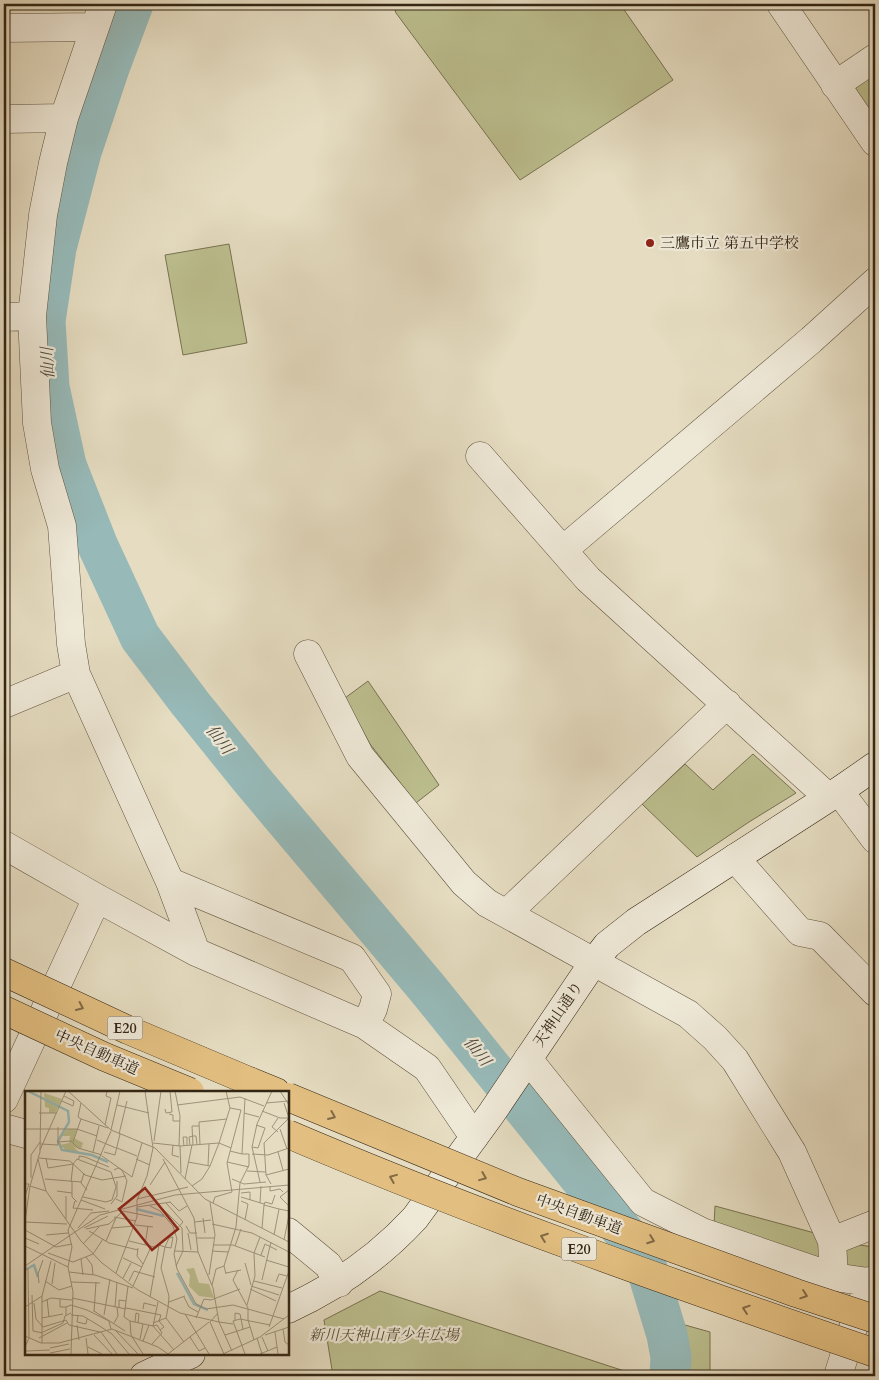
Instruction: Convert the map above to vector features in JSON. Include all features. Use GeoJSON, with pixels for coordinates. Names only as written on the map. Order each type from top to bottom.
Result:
{"type":"FeatureCollection","features":[{"type":"Feature","properties":{"kind":"highway","name":"E20"},"geometry":{"type":"LineString","coordinates":[[4,972],[128,1030],[274,1091]]}},
{"type":"Feature","properties":{"kind":"highway","name":"中央自動車道"},"geometry":{"type":"LineString","coordinates":[[4,1010],[105,1057],[188,1091]]}},
{"type":"Feature","properties":{"kind":"highway","name":"中央自動車道"},"geometry":{"type":"LineString","coordinates":[[289,1097],[518,1192],[796,1293],[875,1319]]}},
{"type":"Feature","properties":{"kind":"highway","name":"E20"},"geometry":{"type":"LineString","coordinates":[[289,1134],[370,1169],[516,1226],[655,1277],[875,1353]]}},
{"type":"Feature","properties":{"kind":"street"},"geometry":{"type":"LineString","coordinates":[[782,4],[875,142]]}},
{"type":"Feature","properties":{"kind":"street"},"geometry":{"type":"LineString","coordinates":[[4,28],[99,15],[64,118],[52,163],[43,215],[32,316],[37,423],[45,469],[62,526],[71,644],[76,674],[170,882],[196,952]]}},
{"type":"Feature","properties":{"kind":"street"},"geometry":{"type":"LineString","coordinates":[[835,85],[875,58]]}},
{"type":"Feature","properties":{"kind":"street"},"geometry":{"type":"LineString","coordinates":[[4,119],[64,118]]}},
{"type":"Feature","properties":{"kind":"street"},"geometry":{"type":"LineString","coordinates":[[563,550],[804,345],[875,282]]}},
{"type":"Feature","properties":{"kind":"street"},"geometry":{"type":"LineString","coordinates":[[4,317],[32,316]]}},
{"type":"Feature","properties":{"kind":"street"},"geometry":{"type":"LineString","coordinates":[[480,456],[588,579],[727,704],[833,794],[875,839]]}},
{"type":"Feature","properties":{"kind":"street"},"geometry":{"type":"LineString","coordinates":[[308,654],[360,756],[375,777],[464,882],[487,903],[688,1014],[735,1060],[792,1152],[832,1241],[834,1277]]}},
{"type":"Feature","properties":{"kind":"street"},"geometry":{"type":"LineString","coordinates":[[4,704],[76,674]]}},
{"type":"Feature","properties":{"kind":"street"},"geometry":{"type":"LineString","coordinates":[[506,914],[727,704]]}},
{"type":"Feature","properties":{"kind":"street","name":"天神山通り"},"geometry":{"type":"LineString","coordinates":[[289,1309],[339,1282],[402,1233],[491,1114],[607,945],[636,922],[875,766]]}},
{"type":"Feature","properties":{"kind":"street"},"geometry":{"type":"LineString","coordinates":[[4,845],[196,952],[365,1025],[427,1068],[474,1137]]}},
{"type":"Feature","properties":{"kind":"street"},"geometry":{"type":"LineString","coordinates":[[735,858],[800,932],[820,936],[875,992]]}},
{"type":"Feature","properties":{"kind":"street"},"geometry":{"type":"LineString","coordinates":[[170,882],[352,958],[377,994],[373,1009],[365,1025]]}},
{"type":"Feature","properties":{"kind":"street"},"geometry":{"type":"LineString","coordinates":[[4,1099],[97,898]]}},
{"type":"Feature","properties":{"kind":"street"},"geometry":{"type":"LineString","coordinates":[[525,1063],[643,1202],[702,1232],[834,1277],[872,1282],[852,1331],[838,1376]]}},
{"type":"Feature","properties":{"kind":"street"},"geometry":{"type":"LineString","coordinates":[[4,1128],[25,1134]]}},
{"type":"Feature","properties":{"kind":"street"},"geometry":{"type":"LineString","coordinates":[[832,1241],[875,1224]]}},
{"type":"Feature","properties":{"kind":"street"},"geometry":{"type":"LineString","coordinates":[[289,1233],[328,1265],[339,1282]]}},
{"type":"Feature","properties":{"kind":"street"},"geometry":{"type":"LineString","coordinates":[[144,1376],[189,1355]]}},
{"type":"Feature","properties":{"kind":"green space"},"geometry":{"type":"Polygon","coordinates":[[[393,4],[620,4],[673,80],[520,180],[396,13],[393,4]]]}},
{"type":"Feature","properties":{"kind":"green space"},"geometry":{"type":"Polygon","coordinates":[[[875,64],[875,124],[850,87],[875,64]]]}},
{"type":"Feature","properties":{"kind":"green space"},"geometry":{"type":"Polygon","coordinates":[[[229,244],[247,343],[183,355],[165,255],[229,244]]]}},
{"type":"Feature","properties":{"kind":"green space"},"geometry":{"type":"Polygon","coordinates":[[[368,681],[439,785],[416,803],[370,744],[345,698],[368,681]]]}},
{"type":"Feature","properties":{"kind":"green space"},"geometry":{"type":"Polygon","coordinates":[[[753,754],[796,793],[697,857],[642,804],[685,764],[713,790],[753,754]]]}},
{"type":"Feature","properties":{"kind":"green space"},"geometry":{"type":"Polygon","coordinates":[[[715,1206],[859,1245],[875,1247],[875,1283],[713,1244],[715,1206]]]}},
{"type":"Feature","properties":{"kind":"green space","name":"新川天神山青少年広場"},"geometry":{"type":"Polygon","coordinates":[[[380,1291],[640,1376],[333,1376],[324,1320],[380,1291]]]}},
{"type":"Feature","properties":{"kind":"green space"},"geometry":{"type":"Polygon","coordinates":[[[685,1325],[710,1332],[710,1376],[683,1376],[685,1325]]]}},
{"type":"Feature","properties":{"kind":"waterway","name":"仙川"},"geometry":{"type":"LineString","coordinates":[[133,4],[81,152],[56,248],[45,321],[49,387],[66,465],[97,544],[140,637],[252,780],[428,989],[643,1256],[667,1335],[671,1357],[670,1376]]}},
{"type":"Feature","properties":{"kind":"place","name":"三鷹市立 第五中学校"},"geometry":{"type":"Point","coordinates":[650,243]}}]}
